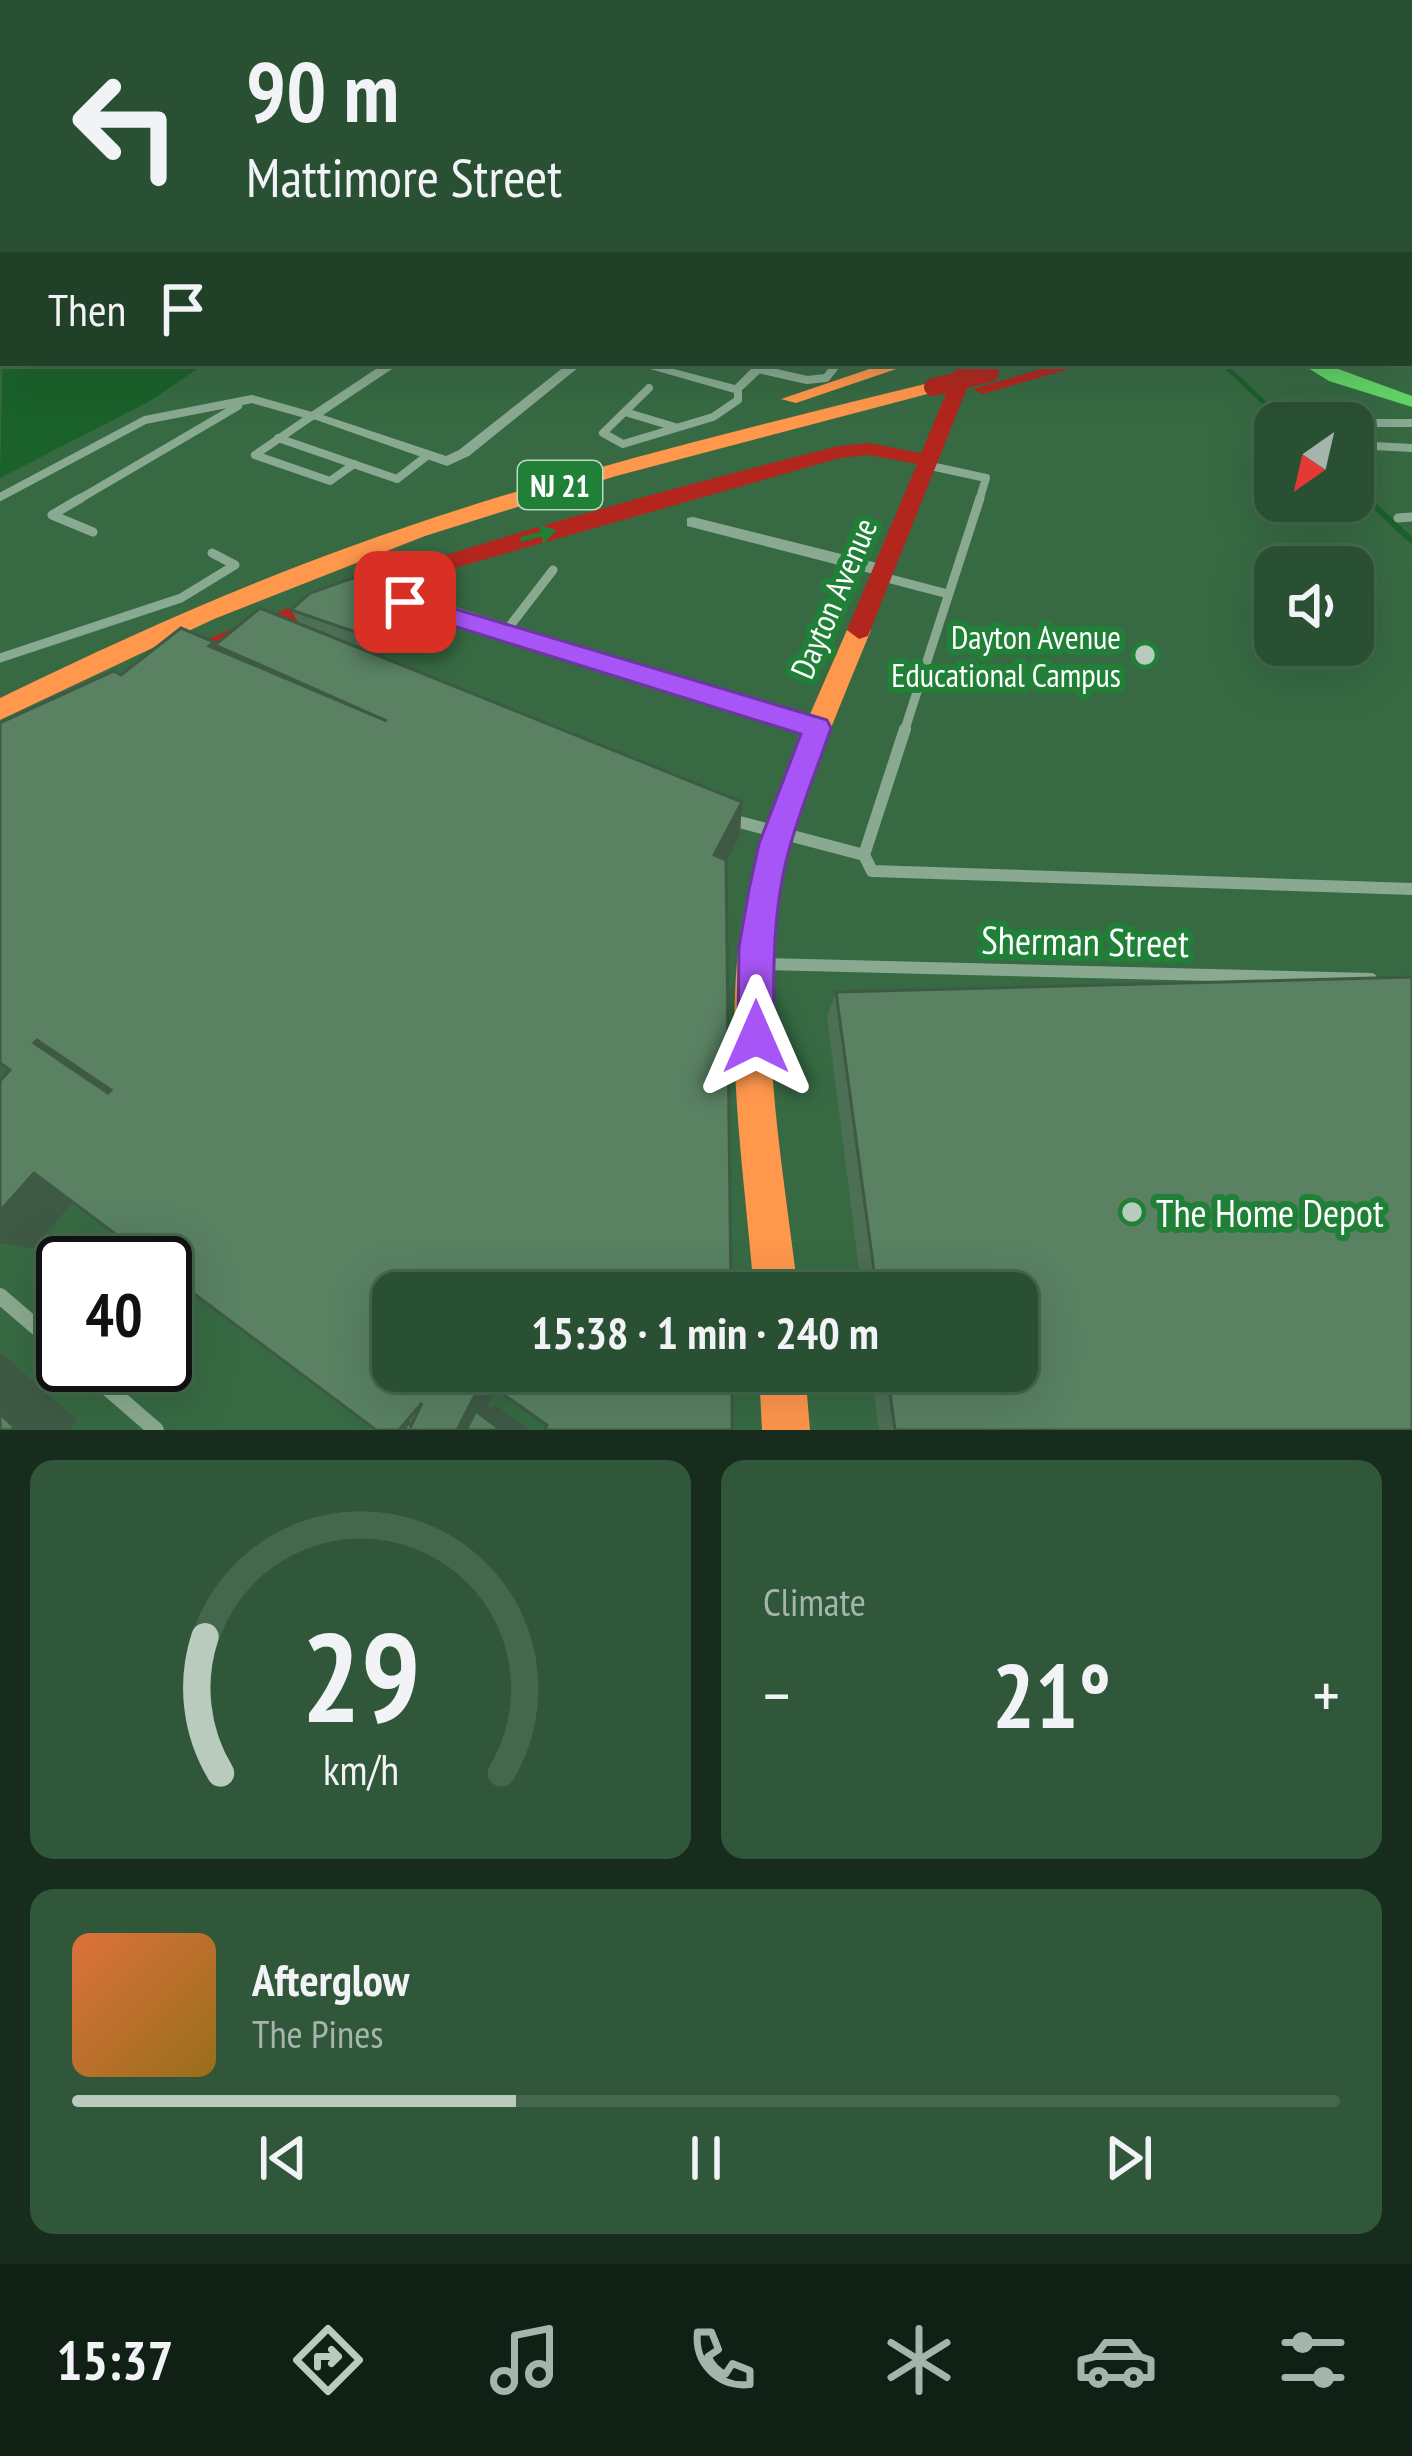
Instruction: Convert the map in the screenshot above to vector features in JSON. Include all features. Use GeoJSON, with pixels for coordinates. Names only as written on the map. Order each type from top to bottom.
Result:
{"type":"FeatureCollection","features":[{"type":"Feature","properties":{"kind":"main road"},"geometry":{"type":"LineString","coordinates":[[198,616],[307,565],[407,526],[896,366]]}},
{"type":"Feature","properties":{"kind":"main road","name":"NJ 21"},"geometry":{"type":"LineString","coordinates":[[0,736],[209,634],[416,550],[929,396],[974,370],[1004,366]]}},
{"type":"Feature","properties":{"kind":"main road","name":"NJ 21"},"geometry":{"type":"LineString","coordinates":[[974,370],[1036,366]]}},
{"type":"Feature","properties":{"kind":"main road"},"geometry":{"type":"LineString","coordinates":[[1315,366],[1412,402]]}},
{"type":"Feature","properties":{"kind":"main road","name":"Dayton Avenue"},"geometry":{"type":"LineString","coordinates":[[774,1272],[756,1037],[756,964],[765,890],[778,836],[817,728],[927,463],[974,370]]}},
{"type":"Feature","properties":{"kind":"main road","name":"NJ 21"},"geometry":{"type":"LineString","coordinates":[[0,710],[198,616],[341,558],[489,507],[929,396]]}},
{"type":"Feature","properties":{"kind":"main road"},"geometry":{"type":"LineString","coordinates":[[141,678],[311,603],[461,555],[839,452],[869,449],[927,463]]}},
{"type":"Feature","properties":{"kind":"main road"},"geometry":{"type":"LineString","coordinates":[[783,1392],[786,1430]]}},
{"type":"Feature","properties":{"kind":"street"},"geometry":{"type":"LineString","coordinates":[[312,416],[389,366]]}},
{"type":"Feature","properties":{"kind":"street"},"geometry":{"type":"LineString","coordinates":[[312,416],[447,461],[464,453],[573,366]]}},
{"type":"Feature","properties":{"kind":"street"},"geometry":{"type":"LineString","coordinates":[[647,366],[738,390],[761,366]]}},
{"type":"Feature","properties":{"kind":"street"},"geometry":{"type":"LineString","coordinates":[[693,522],[884,574]]}},
{"type":"Feature","properties":{"kind":"street"},"geometry":{"type":"LineString","coordinates":[[262,645],[386,602],[432,608],[817,728]]}},
{"type":"Feature","properties":{"kind":"lane"},"geometry":{"type":"LineString","coordinates":[[761,366],[816,380],[826,378],[836,366]]}},
{"type":"Feature","properties":{"kind":"lane"},"geometry":{"type":"LineString","coordinates":[[650,388],[603,433],[622,443],[678,428],[721,412],[738,400],[738,390]]}},
{"type":"Feature","properties":{"kind":"lane"},"geometry":{"type":"LineString","coordinates":[[0,497],[145,420],[252,399],[312,416]]}},
{"type":"Feature","properties":{"kind":"lane"},"geometry":{"type":"LineString","coordinates":[[93,532],[52,515],[252,399]]}},
{"type":"Feature","properties":{"kind":"lane"},"geometry":{"type":"LineString","coordinates":[[625,412],[678,428]]}},
{"type":"Feature","properties":{"kind":"lane"},"geometry":{"type":"LineString","coordinates":[[312,416],[255,455],[330,481],[354,464]]}},
{"type":"Feature","properties":{"kind":"lane"},"geometry":{"type":"LineString","coordinates":[[1374,423],[1412,423]]}},
{"type":"Feature","properties":{"kind":"lane"},"geometry":{"type":"LineString","coordinates":[[278,438],[397,479],[428,454]]}},
{"type":"Feature","properties":{"kind":"lane"},"geometry":{"type":"LineString","coordinates":[[1374,446],[1412,448]]}},
{"type":"Feature","properties":{"kind":"lane"},"geometry":{"type":"LineString","coordinates":[[927,463],[986,478],[864,855],[872,871],[1412,889]]}},
{"type":"Feature","properties":{"kind":"lane"},"geometry":{"type":"LineString","coordinates":[[1398,518],[1412,518]]}},
{"type":"Feature","properties":{"kind":"lane"},"geometry":{"type":"LineString","coordinates":[[0,658],[181,598],[235,565],[212,553]]}},
{"type":"Feature","properties":{"kind":"lane"},"geometry":{"type":"LineString","coordinates":[[506,631],[553,570]]}},
{"type":"Feature","properties":{"kind":"lane"},"geometry":{"type":"LineString","coordinates":[[884,574],[948,594]]}},
{"type":"Feature","properties":{"kind":"lane"},"geometry":{"type":"LineString","coordinates":[[713,812],[778,836],[864,855]]}},
{"type":"Feature","properties":{"kind":"lane","name":"Sherman Street"},"geometry":{"type":"LineString","coordinates":[[756,964],[1389,979]]}},
{"type":"Feature","properties":{"kind":"lane"},"geometry":{"type":"LineString","coordinates":[[0,1296],[36,1327]]}},
{"type":"Feature","properties":{"kind":"lane"},"geometry":{"type":"LineString","coordinates":[[113,1392],[157,1430]]}},
{"type":"Feature","properties":{"kind":"shaded area"},"geometry":{"type":"Polygon","coordinates":[[[2,366],[202,366],[150,401],[0,478],[2,366]]]}},
{"type":"Feature","properties":{"kind":"building"},"geometry":{"type":"Polygon","coordinates":[[[361,575],[400,587],[355,632],[291,610],[310,593],[361,575]]]}},
{"type":"Feature","properties":{"kind":"building"},"geometry":{"type":"Polygon","coordinates":[[[260,608],[742,802],[714,855],[726,860],[731,1272],[372,1272],[372,1392],[477,1392],[457,1430],[404,1430],[408,1422],[411,1426],[422,1403],[399,1430],[376,1430],[192,1292],[192,1236],[118,1236],[34,1173],[0,1211],[0,1081],[10,1070],[0,1063],[0,723],[114,671],[121,675],[181,628],[214,642],[209,646],[387,721],[215,645],[260,608]],[[37,1040],[34,1043],[108,1093],[111,1090],[37,1040]]]}},
{"type":"Feature","properties":{"kind":"building","name":"The Home Depot"},"geometry":{"type":"Polygon","coordinates":[[[1412,977],[1412,1430],[895,1430],[890,1392],[1038,1392],[1038,1272],[874,1272],[836,992],[1412,977]]]}},
{"type":"Feature","properties":{"kind":"building"},"geometry":{"type":"Polygon","coordinates":[[[500,1392],[732,1392],[732,1430],[545,1430],[547,1425],[500,1392]]]}},
{"type":"Feature","properties":{"kind":"building"},"geometry":{"type":"Polygon","coordinates":[[[476,1411],[501,1430],[466,1430],[476,1411]]]}},
{"type":"Feature","properties":{"kind":"building"},"geometry":{"type":"Polygon","coordinates":[[[0,1414],[14,1427],[12,1430],[0,1430],[0,1414]]]}},
{"type":"Feature","properties":{"kind":"waterway"},"geometry":{"type":"LineString","coordinates":[[1225,366],[1264,402]]}},
{"type":"Feature","properties":{"kind":"waterway"},"geometry":{"type":"LineString","coordinates":[[1374,505],[1412,541]]}},
{"type":"Feature","properties":{"kind":"traffic: fast"},"geometry":{"type":"LineString","coordinates":[[1315,366],[1412,402]]}},
{"type":"Feature","properties":{"kind":"traffic: slow"},"geometry":{"type":"LineString","coordinates":[[790,399],[895,366]]}},
{"type":"Feature","properties":{"kind":"traffic: slow"},"geometry":{"type":"LineString","coordinates":[[0,710],[205,613],[417,531],[609,472],[933,387]]}},
{"type":"Feature","properties":{"kind":"traffic: slow"},"geometry":{"type":"LineString","coordinates":[[774,1272],[755,1073],[756,944],[783,822],[859,630]]}},
{"type":"Feature","properties":{"kind":"traffic: slow"},"geometry":{"type":"LineString","coordinates":[[783,1392],[786,1430]]}},
{"type":"Feature","properties":{"kind":"traffic: jam"},"geometry":{"type":"LineString","coordinates":[[859,630],[967,366]]}},
{"type":"Feature","properties":{"kind":"traffic: jam"},"geometry":{"type":"LineString","coordinates":[[982,389],[1070,366]]}},
{"type":"Feature","properties":{"kind":"traffic: jam"},"geometry":{"type":"LineString","coordinates":[[933,387],[990,373]]}},
{"type":"Feature","properties":{"kind":"traffic: jam"},"geometry":{"type":"LineString","coordinates":[[168,665],[415,572],[668,498],[839,452],[869,449],[928,460]]}},
{"type":"Feature","properties":{"kind":"place","name":"Dayton Avenue Educational Campus"},"geometry":{"type":"Point","coordinates":[1145,655]}},
{"type":"Feature","properties":{"kind":"place","name":"The Home Depot"},"geometry":{"type":"Point","coordinates":[1132,1212]}},
{"type":"Feature","properties":{"kind":"route"},"geometry":{"type":"LineString","coordinates":[[405,602],[817,728],[775,844],[765,890],[756,947],[756,1037]]}}]}
